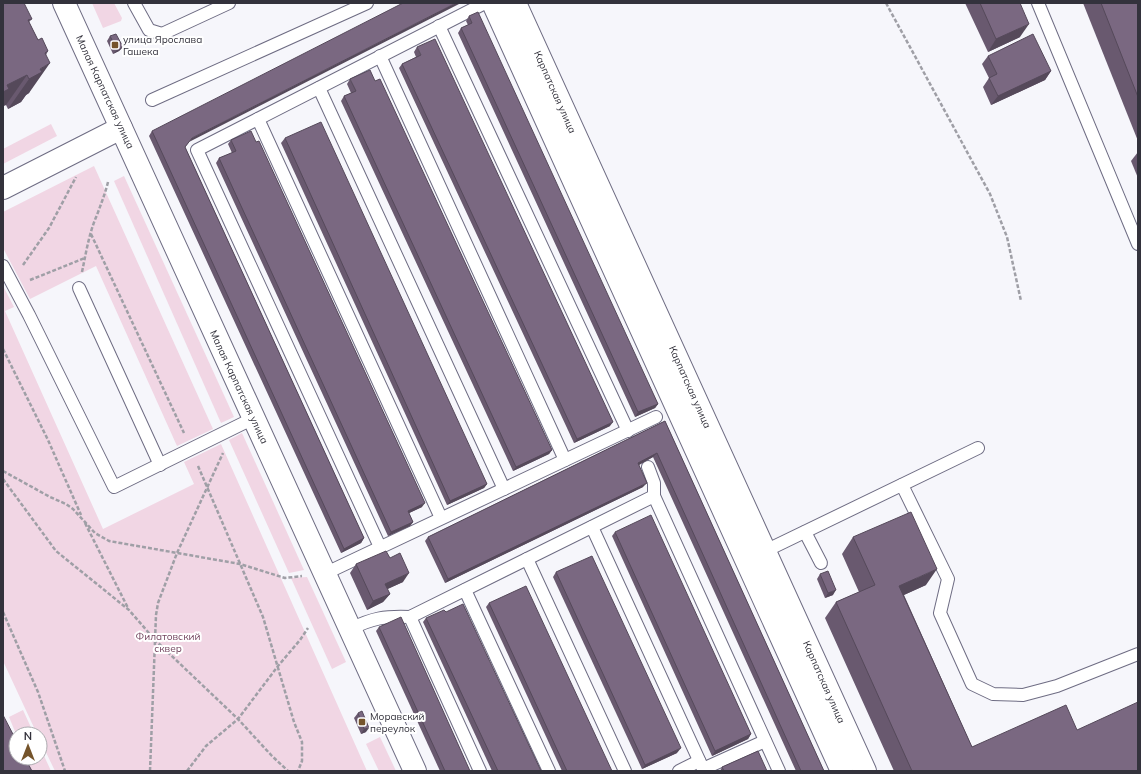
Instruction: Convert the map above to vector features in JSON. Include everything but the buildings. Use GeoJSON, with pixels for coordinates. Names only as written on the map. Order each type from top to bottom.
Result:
{"type":"FeatureCollection","features":[{"type":"Feature","properties":{"kind":"street","name":"Малая Карпатская улица"},"geometry":{"type":"LineString","coordinates":[[64,3],[414,771]]}},
{"type":"Feature","properties":{"kind":"street","name":"Карпатская улица"},"geometry":{"type":"LineString","coordinates":[[493,3],[755,556],[865,771]]}},
{"type":"Feature","properties":{"kind":"street","name":"Карпатская улица"},"geometry":{"type":"LineString","coordinates":[[515,3],[755,556],[842,771]]}},
{"type":"Feature","properties":{"kind":"street"},"geometry":{"type":"LineString","coordinates":[[3,188],[121,128]]}},
{"type":"Feature","properties":{"kind":"lane"},"geometry":{"type":"LineString","coordinates":[[134,3],[149,30],[162,34],[229,3]]}},
{"type":"Feature","properties":{"kind":"lane"},"geometry":{"type":"LineString","coordinates":[[152,100],[367,3]]}},
{"type":"Feature","properties":{"kind":"lane"},"geometry":{"type":"LineString","coordinates":[[380,547],[198,150],[485,3]]}},
{"type":"Feature","properties":{"kind":"lane"},"geometry":{"type":"LineString","coordinates":[[1038,3],[1138,244]]}},
{"type":"Feature","properties":{"kind":"lane"},"geometry":{"type":"LineString","coordinates":[[439,26],[628,431]]}},
{"type":"Feature","properties":{"kind":"lane"},"geometry":{"type":"LineString","coordinates":[[380,56],[565,460]]}},
{"type":"Feature","properties":{"kind":"lane"},"geometry":{"type":"LineString","coordinates":[[319,88],[504,489]]}},
{"type":"Feature","properties":{"kind":"lane"},"geometry":{"type":"LineString","coordinates":[[258,120],[441,518]]}},
{"type":"Feature","properties":{"kind":"lane"},"geometry":{"type":"LineString","coordinates":[[3,266],[29,315],[114,487],[254,418]]}},
{"type":"Feature","properties":{"kind":"lane"},"geometry":{"type":"LineString","coordinates":[[80,288],[160,465]]}},
{"type":"Feature","properties":{"kind":"lane"},"geometry":{"type":"LineString","coordinates":[[324,574],[656,417]]}},
{"type":"Feature","properties":{"kind":"lane"},"geometry":{"type":"LineString","coordinates":[[755,556],[978,448]]}},
{"type":"Feature","properties":{"kind":"lane"},"geometry":{"type":"LineString","coordinates":[[648,467],[654,483],[654,496],[779,771]]}},
{"type":"Feature","properties":{"kind":"lane"},"geometry":{"type":"LineString","coordinates":[[902,485],[948,579],[940,613],[972,684],[993,694],[1023,694],[1057,686],[1138,654]]}},
{"type":"Feature","properties":{"kind":"lane"},"geometry":{"type":"LineString","coordinates":[[350,629],[369,620],[386,616],[410,617],[654,496]]}},
{"type":"Feature","properties":{"kind":"lane"},"geometry":{"type":"LineString","coordinates":[[592,526],[702,767]]}},
{"type":"Feature","properties":{"kind":"lane"},"geometry":{"type":"LineString","coordinates":[[805,532],[821,563]]}},
{"type":"Feature","properties":{"kind":"lane"},"geometry":{"type":"LineString","coordinates":[[527,559],[625,771]]}},
{"type":"Feature","properties":{"kind":"lane"},"geometry":{"type":"LineString","coordinates":[[465,590],[548,771]]}},
{"type":"Feature","properties":{"kind":"lane"},"geometry":{"type":"LineString","coordinates":[[410,617],[480,771]]}},
{"type":"Feature","properties":{"kind":"lane"},"geometry":{"type":"LineString","coordinates":[[679,771],[702,767],[765,741]]}},
{"type":"Feature","properties":{"kind":"path"},"geometry":{"type":"LineString","coordinates":[[886,3],[906,44],[990,194],[1007,237],[1021,301]]}},
{"type":"Feature","properties":{"kind":"path"},"geometry":{"type":"LineString","coordinates":[[12,284],[16,273],[49,228],[76,175]]}},
{"type":"Feature","properties":{"kind":"path"},"geometry":{"type":"LineString","coordinates":[[80,288],[91,234],[108,182]]}},
{"type":"Feature","properties":{"kind":"path"},"geometry":{"type":"LineString","coordinates":[[91,234],[184,434]]}},
{"type":"Feature","properties":{"kind":"path"},"geometry":{"type":"LineString","coordinates":[[12,284],[85,258]]}},
{"type":"Feature","properties":{"kind":"path"},"geometry":{"type":"LineString","coordinates":[[3,349],[48,440],[82,518],[129,610]]}},
{"type":"Feature","properties":{"kind":"path"},"geometry":{"type":"LineString","coordinates":[[150,771],[155,640],[158,603],[206,488],[224,450]]}},
{"type":"Feature","properties":{"kind":"path"},"geometry":{"type":"LineString","coordinates":[[196,461],[206,488],[263,617],[294,722],[302,742],[302,761],[298,771]]}},
{"type":"Feature","properties":{"kind":"path"},"geometry":{"type":"LineString","coordinates":[[3,471],[50,498],[66,504],[82,518],[95,533],[109,541],[240,564],[285,578],[324,574]]}},
{"type":"Feature","properties":{"kind":"path"},"geometry":{"type":"LineString","coordinates":[[3,478],[56,551],[129,610],[155,640],[238,719],[288,771]]}},
{"type":"Feature","properties":{"kind":"path"},"geometry":{"type":"LineString","coordinates":[[3,612],[38,692],[65,771]]}},
{"type":"Feature","properties":{"kind":"path"},"geometry":{"type":"LineString","coordinates":[[187,771],[206,746],[238,719],[308,628]]}},
{"type":"Feature","properties":{"kind":"green space"},"geometry":{"type":"Polygon","coordinates":[[[92,3],[114,3],[122,18],[121,21],[103,28],[92,3]]]}},
{"type":"Feature","properties":{"kind":"green space"},"geometry":{"type":"Polygon","coordinates":[[[51,124],[57,136],[3,164],[3,149],[51,124]]]}},
{"type":"Feature","properties":{"kind":"green space"},"geometry":{"type":"Polygon","coordinates":[[[94,166],[213,429],[177,446],[96,266],[30,299],[3,248],[3,212],[94,166]]]}},
{"type":"Feature","properties":{"kind":"green space"},"geometry":{"type":"Polygon","coordinates":[[[124,176],[234,417],[221,423],[114,181],[124,176]]]}},
{"type":"Feature","properties":{"kind":"green space","name":"Филатовский сквер"},"geometry":{"type":"Polygon","coordinates":[[[3,286],[14,307],[5,311],[103,529],[194,484],[184,462],[221,444],[367,771],[55,771],[48,757],[48,726],[33,726],[3,661],[3,286]]]}},
{"type":"Feature","properties":{"kind":"green space"},"geometry":{"type":"Polygon","coordinates":[[[242,433],[304,570],[289,573],[229,440],[242,433]]]}},
{"type":"Feature","properties":{"kind":"green space"},"geometry":{"type":"Polygon","coordinates":[[[307,577],[346,662],[332,669],[291,578],[307,577]]]}},
{"type":"Feature","properties":{"kind":"green space"},"geometry":{"type":"Polygon","coordinates":[[[23,710],[30,726],[13,726],[9,717],[23,710]]]}},
{"type":"Feature","properties":{"kind":"green space"},"geometry":{"type":"Polygon","coordinates":[[[380,737],[396,771],[379,771],[366,744],[380,737]]]}},
{"type":"Feature","properties":{"kind":"green space"},"geometry":{"type":"Polygon","coordinates":[[[48,764],[51,771],[12,771],[14,766],[48,766],[48,764]]]}},
{"type":"Feature","properties":{"kind":"place","name":"улица Ярослава Гашека"},"geometry":{"type":"Point","coordinates":[115,45]}},
{"type":"Feature","properties":{"kind":"place","name":"Моравский переулок"},"geometry":{"type":"Point","coordinates":[362,722]}}]}
